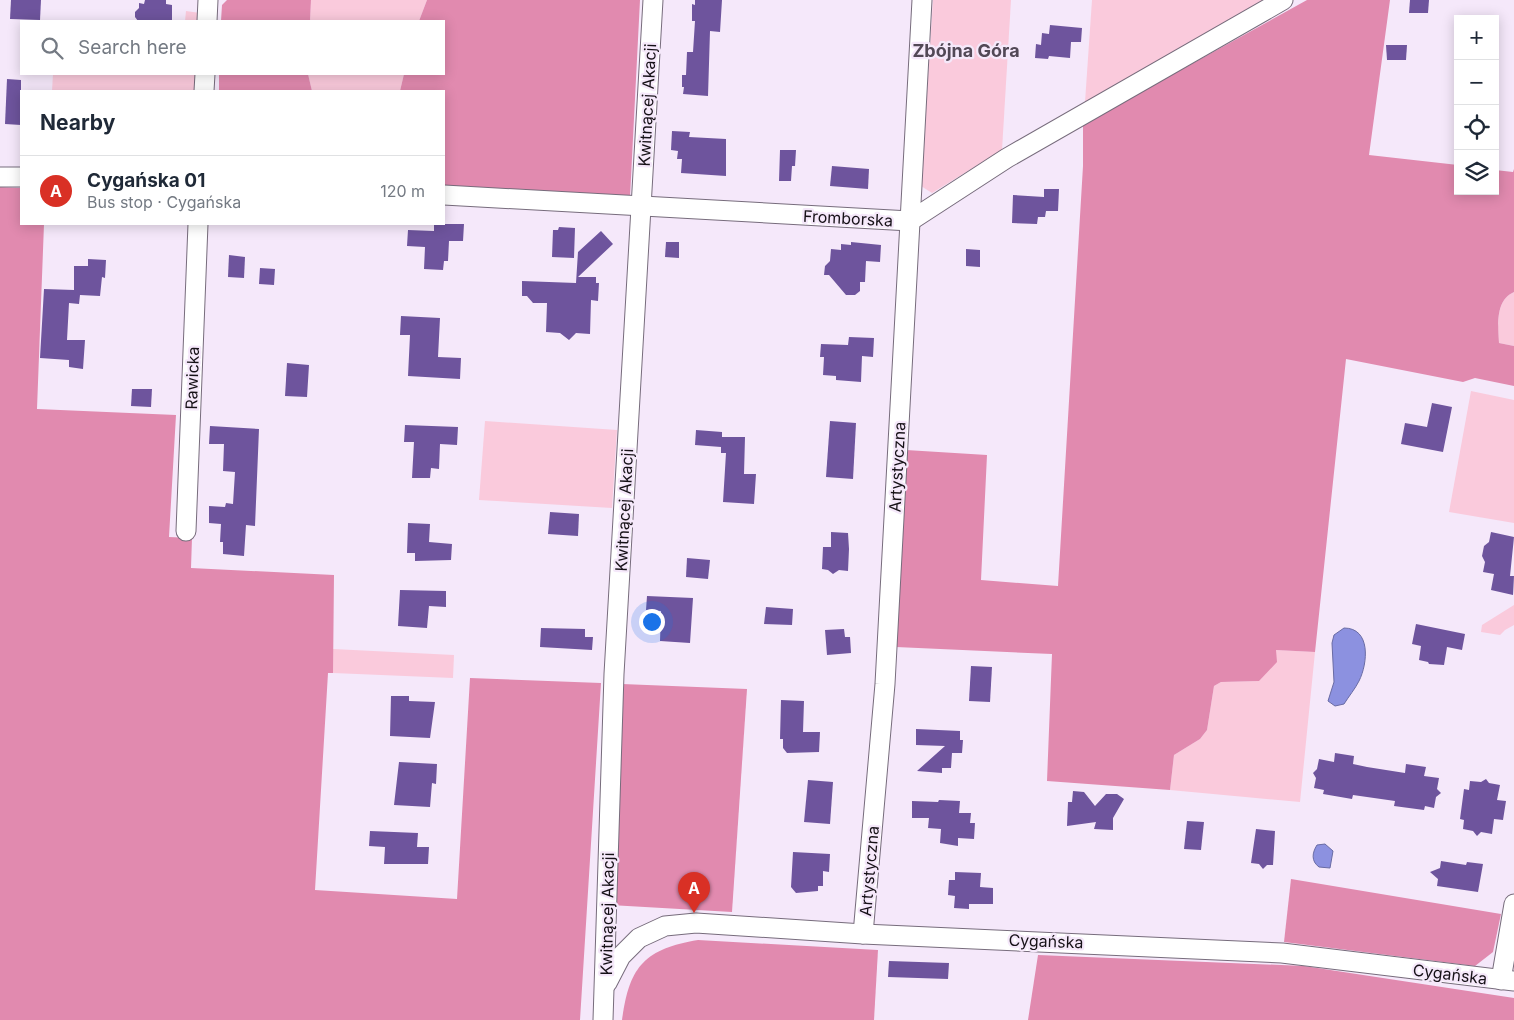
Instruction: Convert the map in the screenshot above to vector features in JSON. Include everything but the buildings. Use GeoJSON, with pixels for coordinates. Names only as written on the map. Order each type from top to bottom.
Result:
{"type":"FeatureCollection","features":[{"type":"Feature","properties":{"kind":"street"},"geometry":{"type":"LineString","coordinates":[[207,20],[208,0]]}},
{"type":"Feature","properties":{"kind":"street","name":"Kwitnącej Akacji"},"geometry":{"type":"LineString","coordinates":[[603,1020],[606,986],[614,674],[652,0]]}},
{"type":"Feature","properties":{"kind":"street","name":"Artystyczna"},"geometry":{"type":"LineString","coordinates":[[864,934],[885,675],[922,0]]}},
{"type":"Feature","properties":{"kind":"street","name":"Fromborska"},"geometry":{"type":"LineString","coordinates":[[445,196],[910,221],[1007,158],[1283,0]]}},
{"type":"Feature","properties":{"kind":"street"},"geometry":{"type":"LineString","coordinates":[[204,90],[205,75]]}},
{"type":"Feature","properties":{"kind":"street"},"geometry":{"type":"LineString","coordinates":[[0,177],[20,177]]}},
{"type":"Feature","properties":{"kind":"street","name":"Rawicka"},"geometry":{"type":"LineString","coordinates":[[186,531],[198,225]]}},
{"type":"Feature","properties":{"kind":"street"},"geometry":{"type":"LineString","coordinates":[[1507,981],[1514,904]]}},
{"type":"Feature","properties":{"kind":"street","name":"Cygańska"},"geometry":{"type":"LineString","coordinates":[[606,986],[621,956],[640,938],[665,926],[696,923],[864,934],[1282,953],[1507,981]]}},
{"type":"Feature","properties":{"kind":"shaded area"},"geometry":{"type":"Polygon","coordinates":[[[227,0],[311,0],[310,20],[221,20],[222,5],[227,0]]]}},
{"type":"Feature","properties":{"kind":"shaded area"},"geometry":{"type":"Polygon","coordinates":[[[311,0],[427,0],[419,20],[310,20],[311,0]]]}},
{"type":"Feature","properties":{"kind":"shaded area"},"geometry":{"type":"Polygon","coordinates":[[[427,0],[640,0],[630,197],[445,188],[445,90],[400,90],[404,75],[445,75],[445,20],[419,20],[427,0]]]}},
{"type":"Feature","properties":{"kind":"shaded area"},"geometry":{"type":"Polygon","coordinates":[[[933,0],[1011,0],[1002,150],[932,193],[921,186],[933,0]]]}},
{"type":"Feature","properties":{"kind":"shaded area"},"geometry":{"type":"Polygon","coordinates":[[[1092,0],[1266,0],[1085,102],[1092,0]]]}},
{"type":"Feature","properties":{"kind":"shaded area"},"geometry":{"type":"Polygon","coordinates":[[[1307,0],[1390,0],[1369,155],[1454,165],[1454,195],[1499,195],[1499,170],[1513,172],[1514,169],[1514,292],[1508,296],[1501,307],[1498,329],[1499,343],[1514,346],[1514,386],[1475,378],[1463,382],[1346,359],[1315,652],[1276,650],[1277,662],[1259,681],[1221,682],[1214,686],[1207,730],[1200,739],[1174,755],[1170,790],[1047,781],[1052,654],[896,647],[906,450],[987,455],[981,580],[1058,586],[1083,166],[1083,124],[1307,0]]]}},
{"type":"Feature","properties":{"kind":"shaded area"},"geometry":{"type":"Polygon","coordinates":[[[186,11],[200,13],[199,20],[185,20],[186,11]]]}},
{"type":"Feature","properties":{"kind":"shaded area"},"geometry":{"type":"Polygon","coordinates":[[[53,75],[196,75],[195,90],[52,90],[53,75]]]}},
{"type":"Feature","properties":{"kind":"shaded area"},"geometry":{"type":"Polygon","coordinates":[[[219,75],[308,75],[312,90],[219,90],[219,75]]]}},
{"type":"Feature","properties":{"kind":"shaded area"},"geometry":{"type":"Polygon","coordinates":[[[308,75],[404,75],[400,90],[312,90],[308,75]]]}},
{"type":"Feature","properties":{"kind":"shaded area"},"geometry":{"type":"Polygon","coordinates":[[[0,187],[20,188],[20,225],[44,225],[37,409],[176,415],[169,537],[192,538],[191,568],[334,575],[333,673],[328,673],[315,890],[457,899],[470,678],[601,683],[580,1020],[0,1020],[0,187]]]}},
{"type":"Feature","properties":{"kind":"shaded area"},"geometry":{"type":"Polygon","coordinates":[[[1514,292],[1514,346],[1499,343],[1498,329],[1501,307],[1508,296],[1514,292]]]}},
{"type":"Feature","properties":{"kind":"shaded area"},"geometry":{"type":"Polygon","coordinates":[[[1471,391],[1514,400],[1514,523],[1449,512],[1471,391]]]}},
{"type":"Feature","properties":{"kind":"shaded area"},"geometry":{"type":"Polygon","coordinates":[[[485,421],[617,430],[612,508],[479,500],[485,421]]]}},
{"type":"Feature","properties":{"kind":"shaded area"},"geometry":{"type":"Polygon","coordinates":[[[1514,605],[1514,625],[1500,635],[1481,632],[1482,625],[1514,605]]]}},
{"type":"Feature","properties":{"kind":"shaded area"},"geometry":{"type":"Polygon","coordinates":[[[333,649],[454,655],[453,678],[333,673],[333,649]]]}},
{"type":"Feature","properties":{"kind":"shaded area"},"geometry":{"type":"Polygon","coordinates":[[[1276,650],[1315,652],[1300,802],[1170,790],[1174,755],[1200,739],[1207,730],[1214,686],[1221,682],[1259,681],[1276,650]]]}},
{"type":"Feature","properties":{"kind":"shaded area"},"geometry":{"type":"Polygon","coordinates":[[[622,684],[747,689],[732,912],[610,905],[622,684]]]}},
{"type":"Feature","properties":{"kind":"shaded area"},"geometry":{"type":"Polygon","coordinates":[[[1291,879],[1501,914],[1493,952],[1475,966],[1284,942],[1291,879]]]}},
{"type":"Feature","properties":{"kind":"shaded area"},"geometry":{"type":"Polygon","coordinates":[[[698,940],[878,950],[874,1020],[622,1020],[629,986],[635,973],[643,963],[665,949],[698,940]]]}},
{"type":"Feature","properties":{"kind":"shaded area"},"geometry":{"type":"Polygon","coordinates":[[[1038,955],[1304,966],[1514,998],[1514,1020],[1028,1020],[1038,955]]]}},
{"type":"Feature","properties":{"kind":"water"},"geometry":{"type":"Polygon","coordinates":[[[1344,628],[1353,630],[1363,640],[1365,648],[1364,665],[1356,687],[1344,704],[1335,706],[1328,701],[1334,682],[1332,643],[1334,635],[1344,628]]]}},
{"type":"Feature","properties":{"kind":"water"},"geometry":{"type":"Polygon","coordinates":[[[1325,844],[1333,851],[1330,868],[1319,867],[1314,860],[1313,854],[1317,845],[1325,844]]]}},
{"type":"Feature","properties":{"kind":"place","name":"Cygańska 01"},"geometry":{"type":"Point","coordinates":[694,913]}},
{"type":"Feature","properties":{"kind":"district","name":"Zbójna Góra"},"geometry":{"type":"Point","coordinates":[966,51]}}]}
